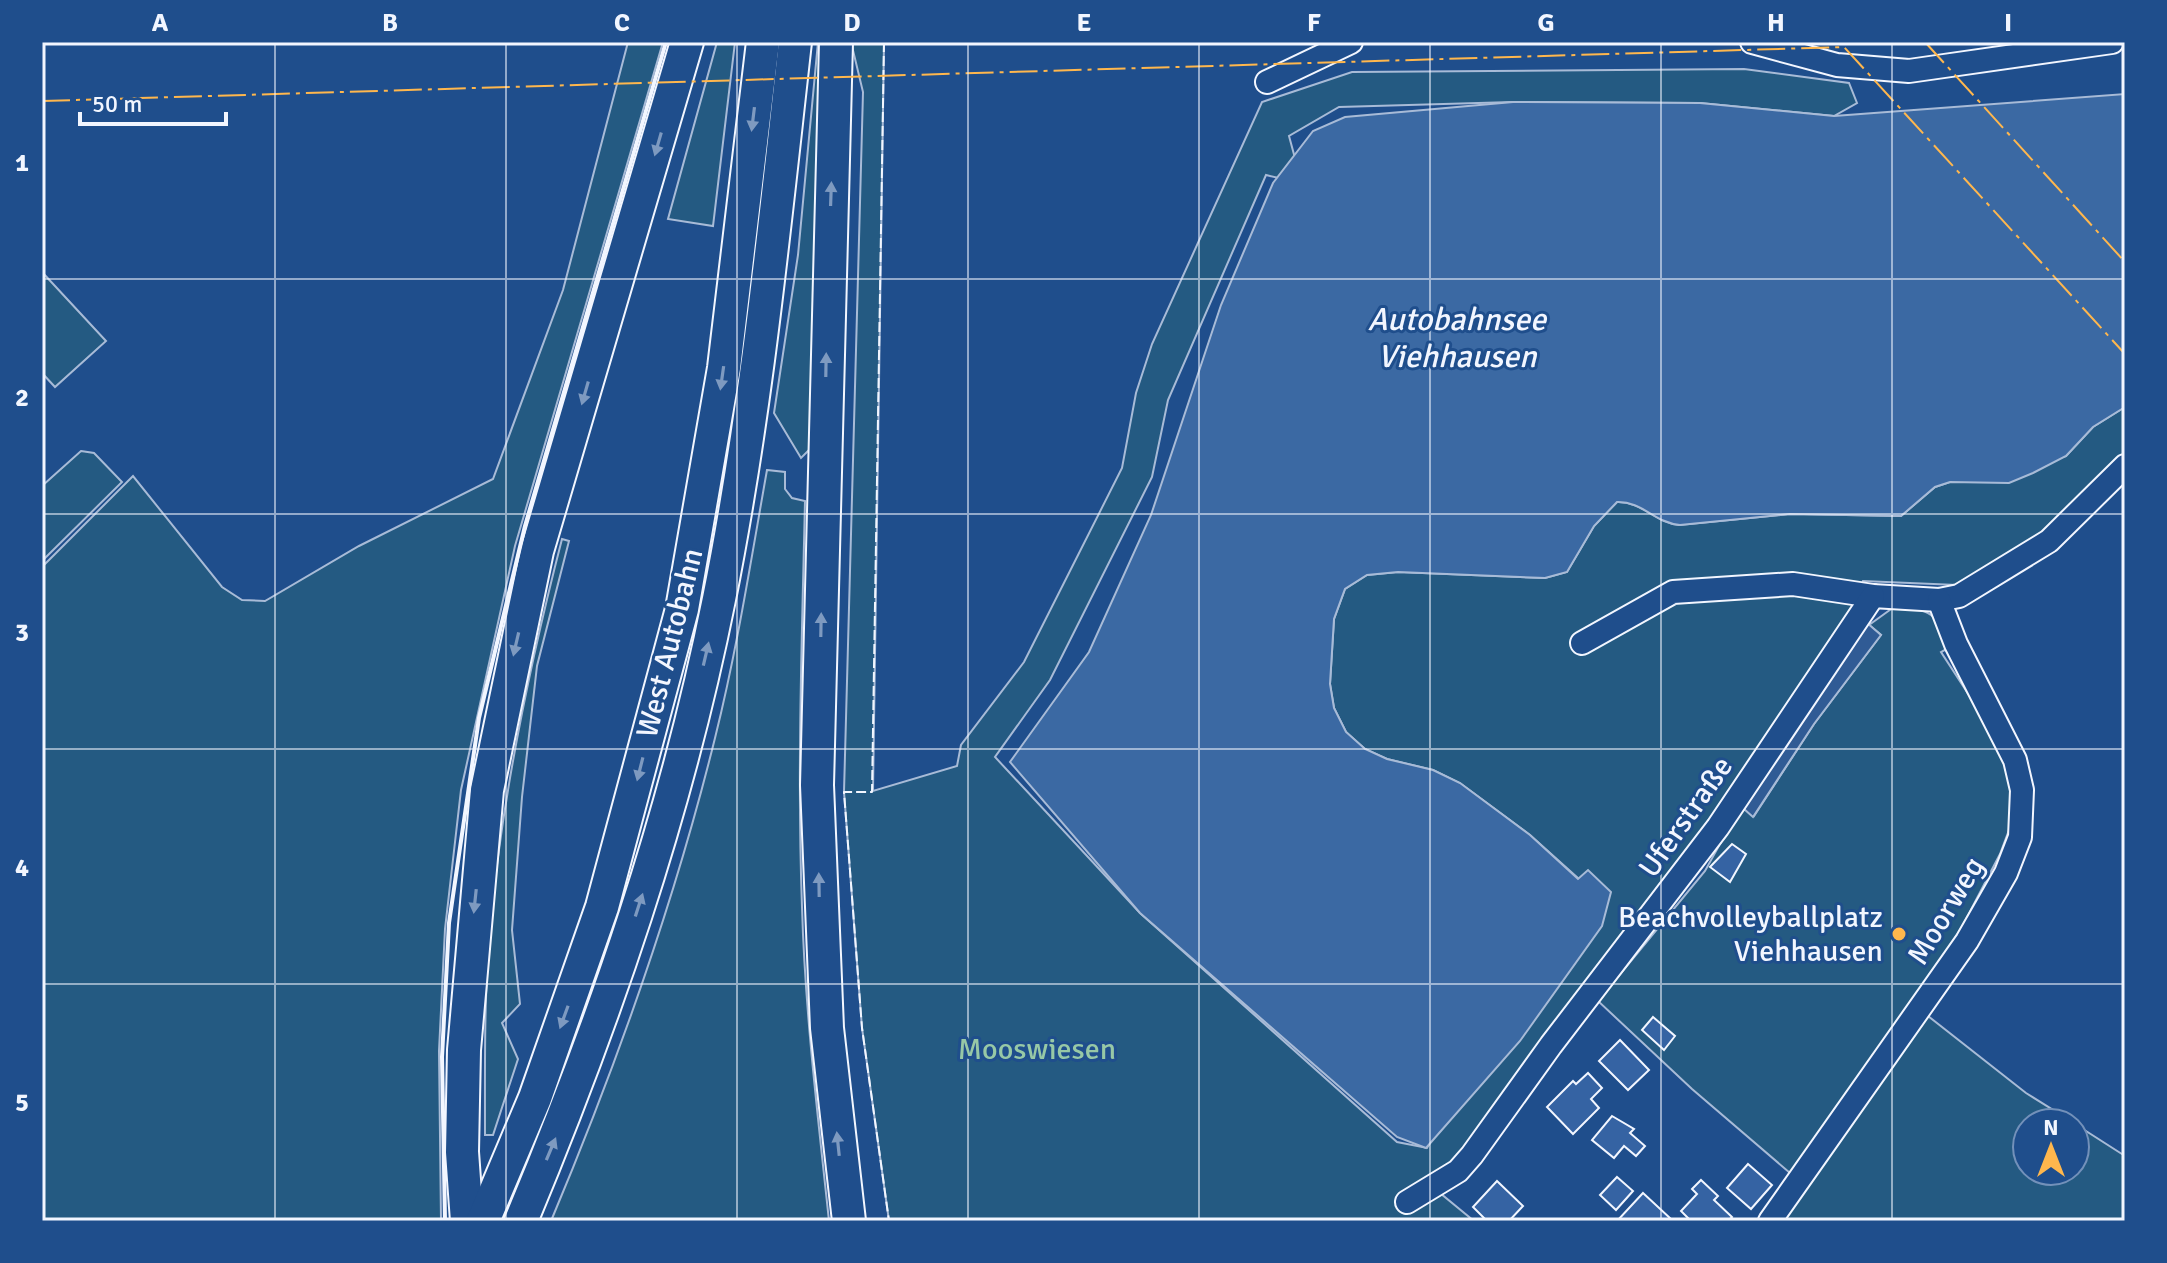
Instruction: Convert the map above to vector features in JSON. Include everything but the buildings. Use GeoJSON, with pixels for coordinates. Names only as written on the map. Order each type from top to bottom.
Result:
{"type":"FeatureCollection","features":[{"type":"Feature","properties":{"kind":"highway"},"geometry":{"type":"LineString","coordinates":[[467,1221],[462,1152],[473,925],[487,790],[537,551],[687,42]]}},
{"type":"Feature","properties":{"kind":"highway","name":"West Autobahn"},"geometry":{"type":"LineString","coordinates":[[483,1221],[535,1098],[602,907],[682,609],[724,368],[763,42]]}},
{"type":"Feature","properties":{"kind":"highway","name":"West Autobahn"},"geometry":{"type":"LineString","coordinates":[[521,1221],[578,1084],[615,980],[689,731],[719,600],[747,443],[795,42]]}},
{"type":"Feature","properties":{"kind":"highway"},"geometry":{"type":"LineString","coordinates":[[836,42],[817,785],[827,1028],[849,1221]]}},
{"type":"Feature","properties":{"kind":"street"},"geometry":{"type":"LineString","coordinates":[[1267,82],[1351,42]]}},
{"type":"Feature","properties":{"kind":"street"},"geometry":{"type":"LineString","coordinates":[[1752,42],[1837,65],[1909,71],[2112,42]]}},
{"type":"Feature","properties":{"kind":"street"},"geometry":{"type":"LineString","coordinates":[[1582,643],[1673,592],[1793,584],[1830,586],[1873,596],[1939,600],[1983,584],[2028,557],[2125,466]]}},
{"type":"Feature","properties":{"kind":"street","name":"Uferstraße"},"geometry":{"type":"LineString","coordinates":[[1407,1202],[1458,1171],[1472,1155],[1718,827],[1873,596]]}},
{"type":"Feature","properties":{"kind":"street","name":"Moorweg"},"geometry":{"type":"LineString","coordinates":[[1770,1221],[1967,941],[2006,873],[2020,837],[2022,790],[2015,760],[1956,644],[1939,600]]}},
{"type":"Feature","properties":{"kind":"green space"},"geometry":{"type":"Polygon","coordinates":[[[628,42],[663,42],[515,546],[461,790],[445,929],[439,1051],[441,1221],[42,1221],[42,567],[133,476],[222,587],[242,600],[265,601],[359,546],[493,479],[563,290],[628,42]]]}},
{"type":"Feature","properties":{"kind":"green space"},"geometry":{"type":"Polygon","coordinates":[[[717,42],[735,42],[713,226],[668,219],[717,42]]]}},
{"type":"Feature","properties":{"kind":"green space"},"geometry":{"type":"Polygon","coordinates":[[[818,42],[823,42],[812,447],[801,458],[774,413],[798,255],[818,42]]]}},
{"type":"Feature","properties":{"kind":"green space","name":"Mooswiesen"},"geometry":{"type":"Polygon","coordinates":[[[851,42],[884,42],[873,791],[957,766],[961,745],[1024,662],[1122,468],[1136,393],[1152,344],[1262,102],[1352,72],[1744,69],[1849,83],[1857,103],[1834,116],[1700,103],[1513,102],[1339,107],[1289,136],[1299,173],[1283,179],[1266,175],[1168,400],[1152,477],[1050,680],[995,757],[1140,913],[1397,1142],[1427,1148],[1579,879],[1530,835],[1460,783],[1433,770],[1387,759],[1365,749],[1346,732],[1334,708],[1330,684],[1334,619],[1345,589],[1367,575],[1398,572],[1545,578],[1567,572],[1594,526],[1617,502],[1634,505],[1679,525],[1790,514],[1901,516],[1935,487],[1950,482],[1975,482],[2066,456],[2093,427],[2125,407],[2125,453],[2054,526],[1957,585],[1863,581],[1849,616],[1666,884],[1440,1193],[1474,1221],[889,1221],[862,1028],[844,792],[863,92],[851,42]]]}},
{"type":"Feature","properties":{"kind":"green space"},"geometry":{"type":"Polygon","coordinates":[[[42,272],[106,341],[55,387],[42,373],[42,272]]]}},
{"type":"Feature","properties":{"kind":"green space"},"geometry":{"type":"Polygon","coordinates":[[[81,451],[94,453],[122,482],[42,561],[42,486],[81,451]]]}},
{"type":"Feature","properties":{"kind":"green space"},"geometry":{"type":"Polygon","coordinates":[[[767,470],[785,472],[785,489],[792,498],[805,501],[800,755],[802,907],[809,1025],[829,1221],[551,1221],[621,1043],[699,800],[723,705],[767,470]]]}},
{"type":"Feature","properties":{"kind":"green space"},"geometry":{"type":"Polygon","coordinates":[[[562,539],[569,541],[537,666],[522,797],[512,930],[520,1004],[502,1023],[518,1059],[493,1135],[485,1135],[487,979],[495,879],[518,732],[562,539]]]}},
{"type":"Feature","properties":{"kind":"green space"},"geometry":{"type":"Polygon","coordinates":[[[1894,607],[1917,609],[1931,615],[1952,646],[1941,652],[2010,758],[2015,814],[2000,854],[1963,925],[1914,1005],[2048,1107],[2011,1107],[2011,1187],[2091,1187],[2091,1134],[2125,1156],[2125,1221],[1778,1221],[1804,1185],[1692,1089],[1598,1001],[1705,871],[1741,806],[1754,816],[1814,724],[1881,635],[1869,625],[1894,607]]]}},
{"type":"Feature","properties":{"kind":"shaded area"},"geometry":{"type":"Polygon","coordinates":[[[1859,616],[1881,635],[1814,724],[1753,817],[1735,801],[1859,616]]]}},
{"type":"Feature","properties":{"kind":"water","name":"Autobahnsee Viehhausen"},"geometry":{"type":"Polygon","coordinates":[[[2125,94],[2125,407],[2093,427],[2066,456],[2009,483],[1950,482],[1935,487],[1901,516],[1790,514],[1680,525],[1634,505],[1617,502],[1594,526],[1567,572],[1545,578],[1398,572],[1367,575],[1345,589],[1334,619],[1330,684],[1334,708],[1346,732],[1365,749],[1387,759],[1433,770],[1460,783],[1530,835],[1578,879],[1588,870],[1611,892],[1602,926],[1520,1041],[1426,1148],[1397,1137],[1140,913],[1010,762],[1089,652],[1151,515],[1221,305],[1273,183],[1313,131],[1345,117],[1513,102],[1700,103],[1834,116],[2125,94]]]}},
{"type":"Feature","properties":{"kind":"fence"},"geometry":{"type":"LineString","coordinates":[[884,42],[872,792],[844,792],[862,1028],[889,1221]]}},
{"type":"Feature","properties":{"kind":"wall"},"geometry":{"type":"LineString","coordinates":[[445,1221],[442,1057],[449,923],[479,718],[525,526],[666,42]]}},
{"type":"Feature","properties":{"kind":"power"},"geometry":{"type":"LineString","coordinates":[[1925,42],[2125,262]]}},
{"type":"Feature","properties":{"kind":"power"},"geometry":{"type":"LineString","coordinates":[[42,101],[1844,47],[2125,354]]}},
{"type":"Feature","properties":{"kind":"place","name":"Beachvolleyballplatz Viehhausen"},"geometry":{"type":"Point","coordinates":[1899,934]}}]}
